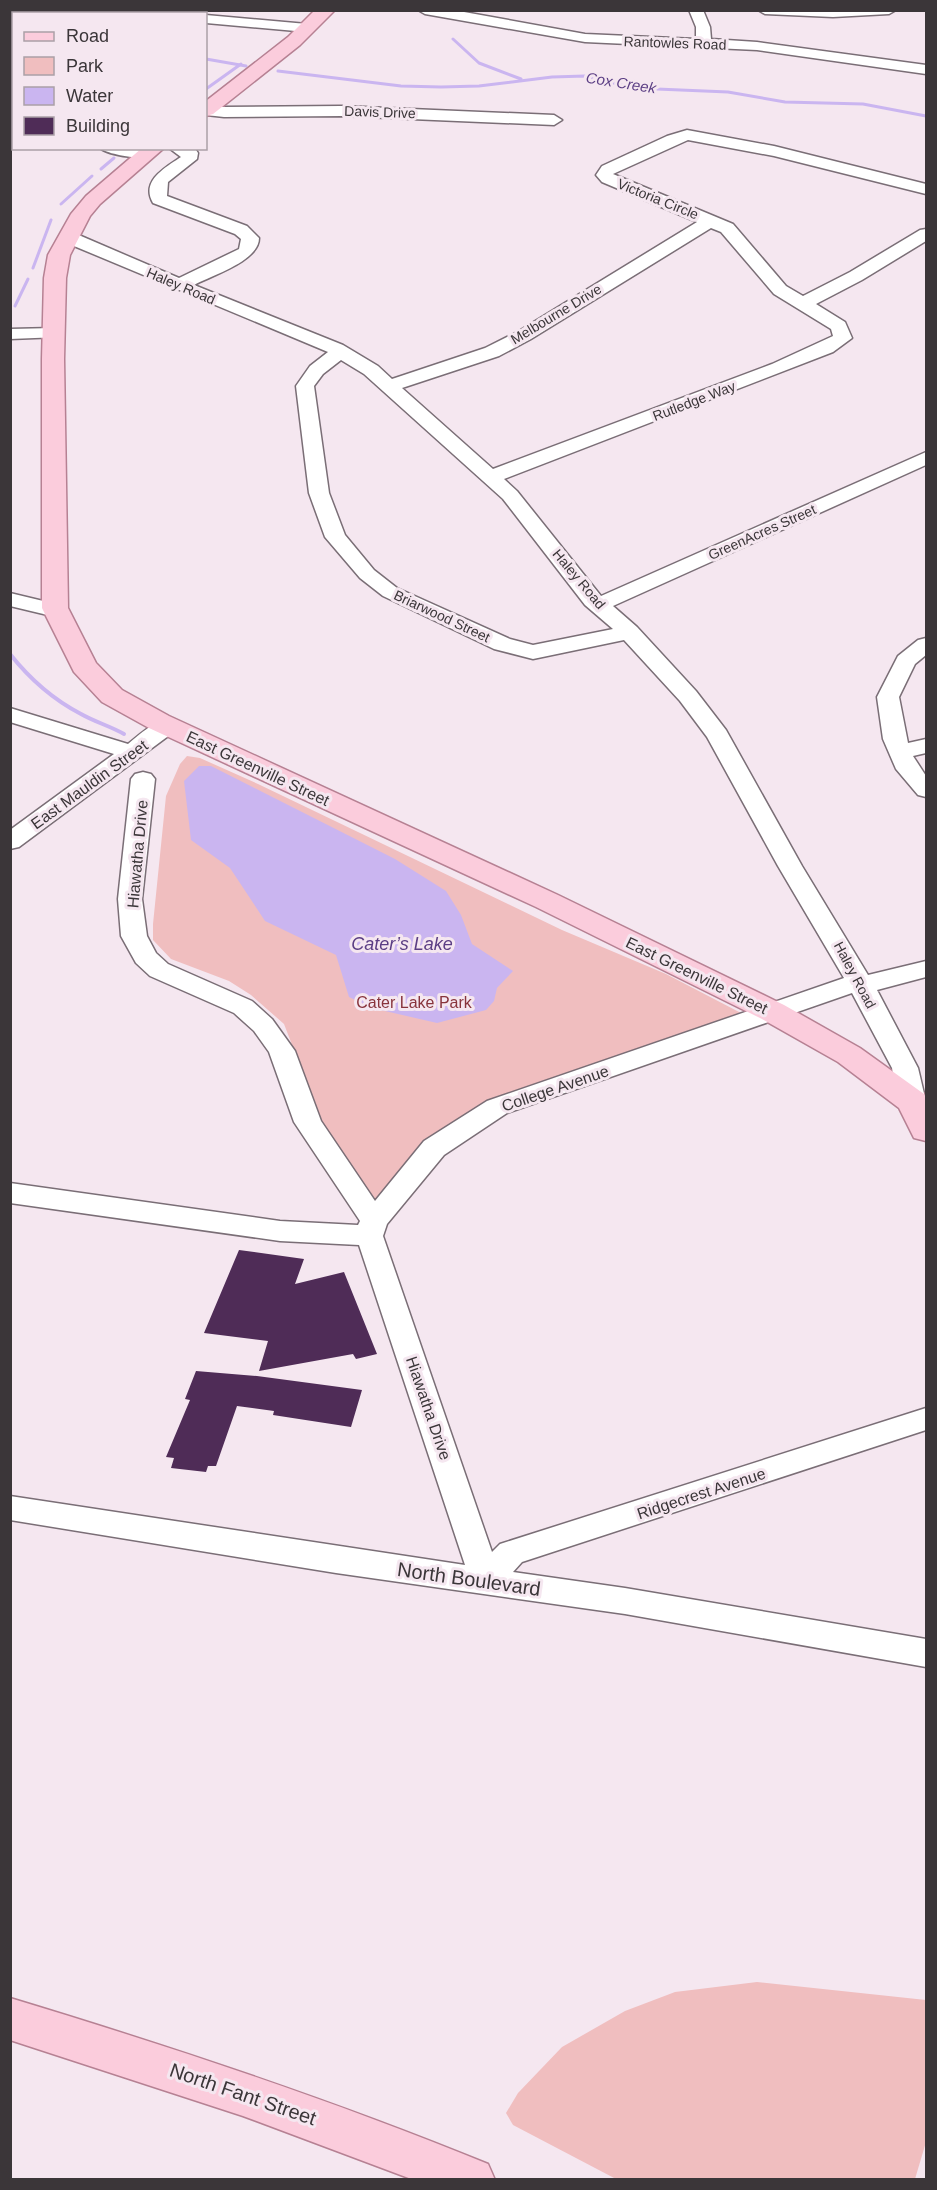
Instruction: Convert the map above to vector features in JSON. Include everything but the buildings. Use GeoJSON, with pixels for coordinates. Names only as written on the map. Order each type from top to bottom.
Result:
{"type":"FeatureCollection","features":[{"type":"Feature","properties":{"kind":"main road"},"geometry":{"type":"LineString","coordinates":[[207,109],[308,28],[326,10]]}},
{"type":"Feature","properties":{"kind":"main road","name":"East Greenville Street"},"geometry":{"type":"LineString","coordinates":[[152,151],[93,200],[81,214],[59,255],[56,272],[54,333],[56,611],[84,666],[112,696],[168,726],[547,901],[773,1012],[849,1055],[920,1112]]}},
{"type":"Feature","properties":{"kind":"main road","name":"North Fant Street"},"geometry":{"type":"LineString","coordinates":[[10,2019],[317,2119],[471,2180]]}},
{"type":"Feature","properties":{"kind":"street","name":"Rantowles Road"},"geometry":{"type":"LineString","coordinates":[[425,10],[585,38],[757,46],[927,70]]}},
{"type":"Feature","properties":{"kind":"street"},"geometry":{"type":"LineString","coordinates":[[696,10],[703,27],[704,43]]}},
{"type":"Feature","properties":{"kind":"street"},"geometry":{"type":"LineString","coordinates":[[765,10],[834,13],[889,10]]}},
{"type":"Feature","properties":{"kind":"street"},"geometry":{"type":"LineString","coordinates":[[207,19],[308,28]]}},
{"type":"Feature","properties":{"kind":"street","name":"Davis Drive"},"geometry":{"type":"LineString","coordinates":[[207,110],[340,111],[554,120]]}},
{"type":"Feature","properties":{"kind":"street","name":"Victoria Circle"},"geometry":{"type":"LineString","coordinates":[[802,304],[780,290],[727,228],[622,185],[604,175],[608,169],[655,147],[687,135],[694,135],[718,138],[927,189]]}},
{"type":"Feature","properties":{"kind":"street"},"geometry":{"type":"LineString","coordinates":[[179,285],[245,253],[250,246],[250,238],[241,231],[159,200],[156,189],[158,182],[189,159],[190,153],[182,150]]}},
{"type":"Feature","properties":{"kind":"street","name":"Melbourne Drive"},"geometry":{"type":"LineString","coordinates":[[389,386],[492,352],[712,220]]}},
{"type":"Feature","properties":{"kind":"street"},"geometry":{"type":"LineString","coordinates":[[802,304],[856,276],[927,234]]}},
{"type":"Feature","properties":{"kind":"street","name":"Haley Road"},"geometry":{"type":"LineString","coordinates":[[69,237],[342,352],[371,370],[510,495],[598,605],[629,632],[688,696],[718,735],[790,866],[842,950],[905,1068],[920,1112]]}},
{"type":"Feature","properties":{"kind":"street","name":"Rutledge Way"},"geometry":{"type":"LineString","coordinates":[[491,477],[779,368],[826,348],[843,338],[839,327],[802,304]]}},
{"type":"Feature","properties":{"kind":"street"},"geometry":{"type":"LineString","coordinates":[[10,334],[54,333]]}},
{"type":"Feature","properties":{"kind":"street","name":"Briarwood Street"},"geometry":{"type":"LineString","coordinates":[[342,352],[323,363],[311,374],[305,386],[319,493],[335,537],[367,574],[390,592],[502,644],[533,652],[629,632]]}},
{"type":"Feature","properties":{"kind":"street","name":"GreenAcres Street"},"geometry":{"type":"LineString","coordinates":[[598,605],[927,458]]}},
{"type":"Feature","properties":{"kind":"street"},"geometry":{"type":"LineString","coordinates":[[10,599],[56,611]]}},
{"type":"Feature","properties":{"kind":"street"},"geometry":{"type":"LineString","coordinates":[[927,645],[906,661],[888,697],[894,739],[908,769],[927,790]]}},
{"type":"Feature","properties":{"kind":"street"},"geometry":{"type":"LineString","coordinates":[[10,715],[132,752]]}},
{"type":"Feature","properties":{"kind":"street","name":"East Mauldin Street"},"geometry":{"type":"LineString","coordinates":[[10,842],[168,726]]}},
{"type":"Feature","properties":{"kind":"street"},"geometry":{"type":"LineString","coordinates":[[900,752],[927,746]]}},
{"type":"Feature","properties":{"kind":"street","name":"Hiawatha Drive"},"geometry":{"type":"LineString","coordinates":[[143,779],[130,899],[134,936],[145,957],[159,970],[243,1007],[263,1025],[282,1051],[308,1122],[371,1229],[377,1254],[486,1581]]}},
{"type":"Feature","properties":{"kind":"street","name":"College Avenue"},"geometry":{"type":"LineString","coordinates":[[371,1229],[434,1148],[497,1107],[850,985],[882,982],[927,969]]}},
{"type":"Feature","properties":{"kind":"street"},"geometry":{"type":"LineString","coordinates":[[10,1192],[280,1231],[371,1229]]}},
{"type":"Feature","properties":{"kind":"street","name":"Ridgecrest Avenue"},"geometry":{"type":"LineString","coordinates":[[486,1581],[511,1553],[927,1419]]}},
{"type":"Feature","properties":{"kind":"street","name":"North Boulevard"},"geometry":{"type":"LineString","coordinates":[[10,1508],[336,1560],[625,1601],[927,1653]]}},
{"type":"Feature","properties":{"kind":"green space","name":"Cater Lake Park"},"geometry":{"type":"Polygon","coordinates":[[[187,756],[200,758],[258,784],[562,930],[666,974],[741,1013],[513,1096],[384,1199],[368,1200],[326,1133],[284,1024],[251,995],[229,981],[171,959],[153,940],[166,796],[180,764],[187,756]]]}},
{"type":"Feature","properties":{"kind":"green space"},"geometry":{"type":"Polygon","coordinates":[[[757,1982],[926,2000],[926,2142],[915,2179],[616,2179],[513,2125],[506,2113],[518,2093],[562,2047],[625,2011],[675,1992],[757,1982]]]}},
{"type":"Feature","properties":{"kind":"water","name":"Cater’s Lake"},"geometry":{"type":"Polygon","coordinates":[[[199,766],[211,766],[395,859],[446,891],[461,915],[472,944],[513,971],[497,988],[494,1001],[486,1010],[437,1023],[372,1008],[349,997],[336,955],[265,921],[230,868],[191,840],[184,781],[199,766]]]}},
{"type":"Feature","properties":{"kind":"waterway"},"geometry":{"type":"LineString","coordinates":[[453,39],[479,63],[521,79]]}},
{"type":"Feature","properties":{"kind":"waterway","name":"Cox Creek"},"geometry":{"type":"LineString","coordinates":[[207,59],[240,65]]}},
{"type":"Feature","properties":{"kind":"waterway"},"geometry":{"type":"LineString","coordinates":[[207,88],[240,65]]}},
{"type":"Feature","properties":{"kind":"waterway","name":"Cox Creek"},"geometry":{"type":"LineString","coordinates":[[240,65],[246,66]]}},
{"type":"Feature","properties":{"kind":"waterway","name":"Cox Creek"},"geometry":{"type":"LineString","coordinates":[[278,71],[401,86],[441,87],[479,86],[552,77],[585,76],[633,88],[728,92],[785,102],[863,104],[926,116]]}},
{"type":"Feature","properties":{"kind":"waterway"},"geometry":{"type":"LineString","coordinates":[[101,169],[114,158]]}},
{"type":"Feature","properties":{"kind":"waterway"},"geometry":{"type":"LineString","coordinates":[[61,204],[92,176]]}},
{"type":"Feature","properties":{"kind":"waterway"},"geometry":{"type":"LineString","coordinates":[[33,268],[51,220]]}},
{"type":"Feature","properties":{"kind":"waterway"},"geometry":{"type":"LineString","coordinates":[[15,306],[28,279]]}},
{"type":"Feature","properties":{"kind":"waterway"},"geometry":{"type":"LineString","coordinates":[[10,654],[25,672],[61,702],[86,717],[124,734]]}}]}
